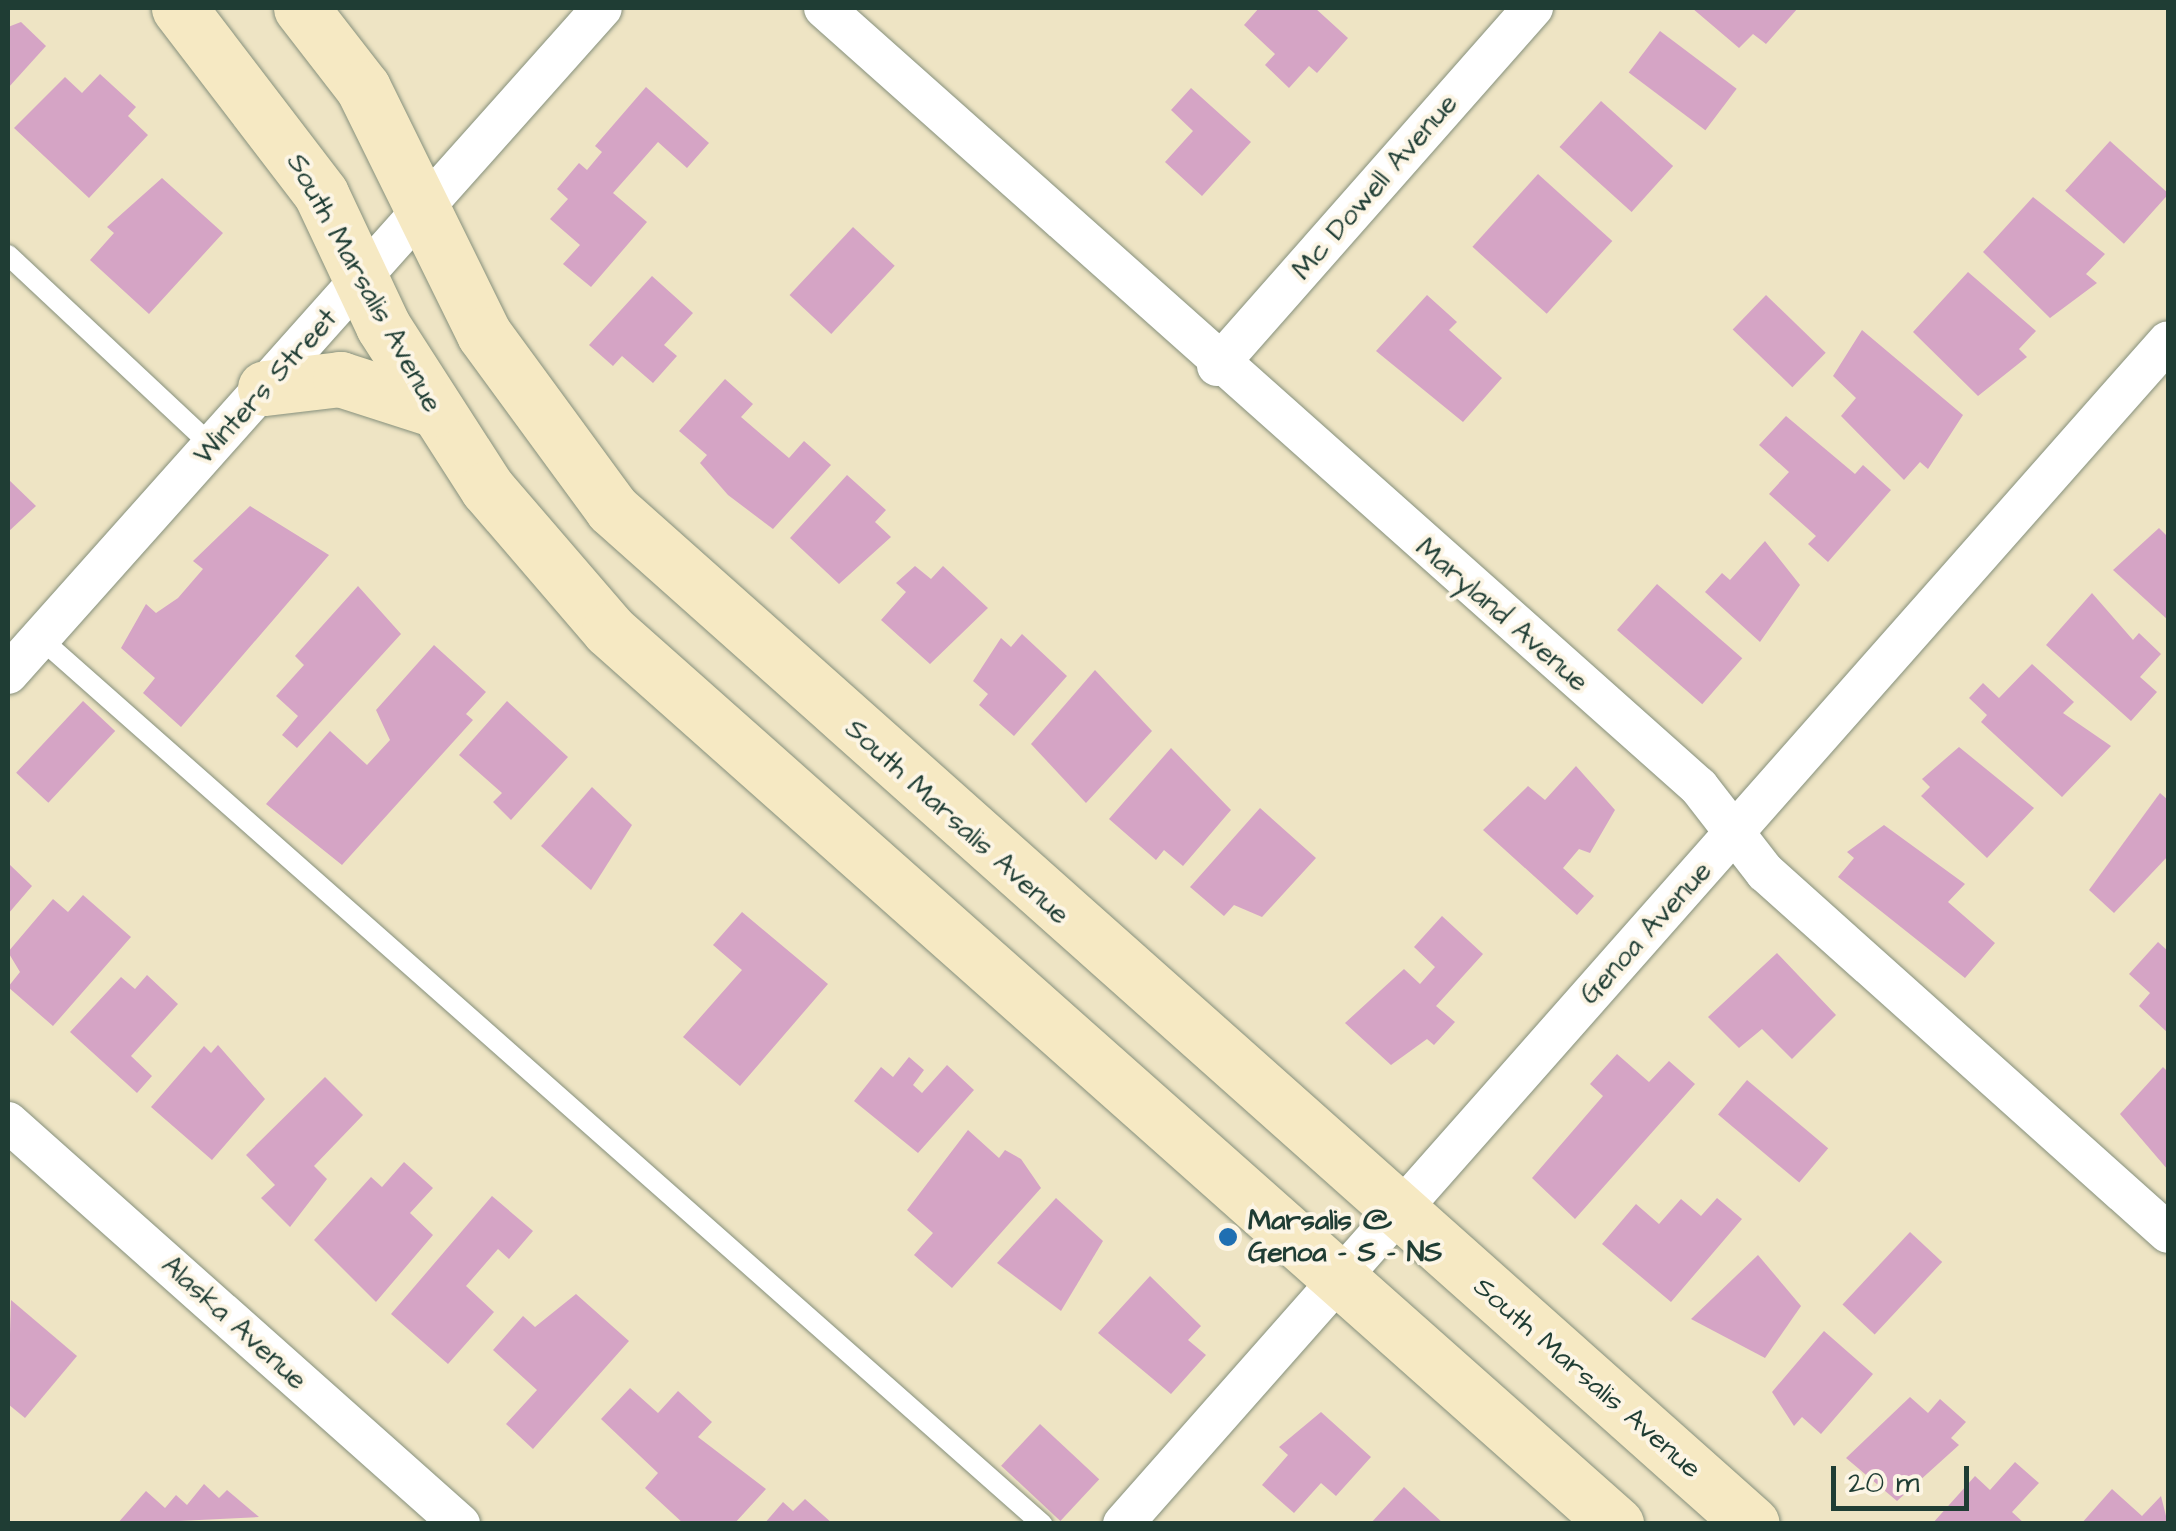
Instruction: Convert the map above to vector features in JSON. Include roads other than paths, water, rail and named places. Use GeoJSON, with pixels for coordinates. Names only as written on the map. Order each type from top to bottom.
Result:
{"type":"FeatureCollection","features":[{"type":"Feature","properties":{"kind":"main road","name":"South Marsalis Avenue"},"geometry":{"type":"LineString","coordinates":[[180,8],[301,164],[360,280],[433,409],[534,548],[608,630],[1616,1524]]}},
{"type":"Feature","properties":{"kind":"main road","name":"South Marsalis Avenue"},"geometry":{"type":"LineString","coordinates":[[301,8],[363,88],[484,334],[612,509],[1397,1213],[1752,1524]]}},
{"type":"Feature","properties":{"kind":"main road"},"geometry":{"type":"LineString","coordinates":[[266,388],[340,379],[433,409]]}},
{"type":"Feature","properties":{"kind":"street","name":"Winters Street"},"geometry":{"type":"LineString","coordinates":[[8,674],[602,8]]}},
{"type":"Feature","properties":{"kind":"street","name":"Maryland Avenue"},"geometry":{"type":"LineString","coordinates":[[824,8],[1217,366],[1698,787],[1765,872],[2168,1232]]}},
{"type":"Feature","properties":{"kind":"street","name":"Mc Dowell Avenue"},"geometry":{"type":"LineString","coordinates":[[1217,366],[1533,8]]}},
{"type":"Feature","properties":{"kind":"street","name":"Genoa Avenue"},"geometry":{"type":"LineString","coordinates":[[1123,1524],[2168,341]]}},
{"type":"Feature","properties":{"kind":"street","name":"Alaska Avenue"},"geometry":{"type":"LineString","coordinates":[[8,1122],[460,1524]]}},
{"type":"Feature","properties":{"kind":"lane"},"geometry":{"type":"LineString","coordinates":[[8,255],[213,448]]}},
{"type":"Feature","properties":{"kind":"lane"},"geometry":{"type":"LineString","coordinates":[[40,638],[1042,1524]]}},
{"type":"Feature","properties":{"kind":"place","name":"Marsalis @ Genoa - S - NS"},"geometry":{"type":"Point","coordinates":[1228,1237]}}]}
